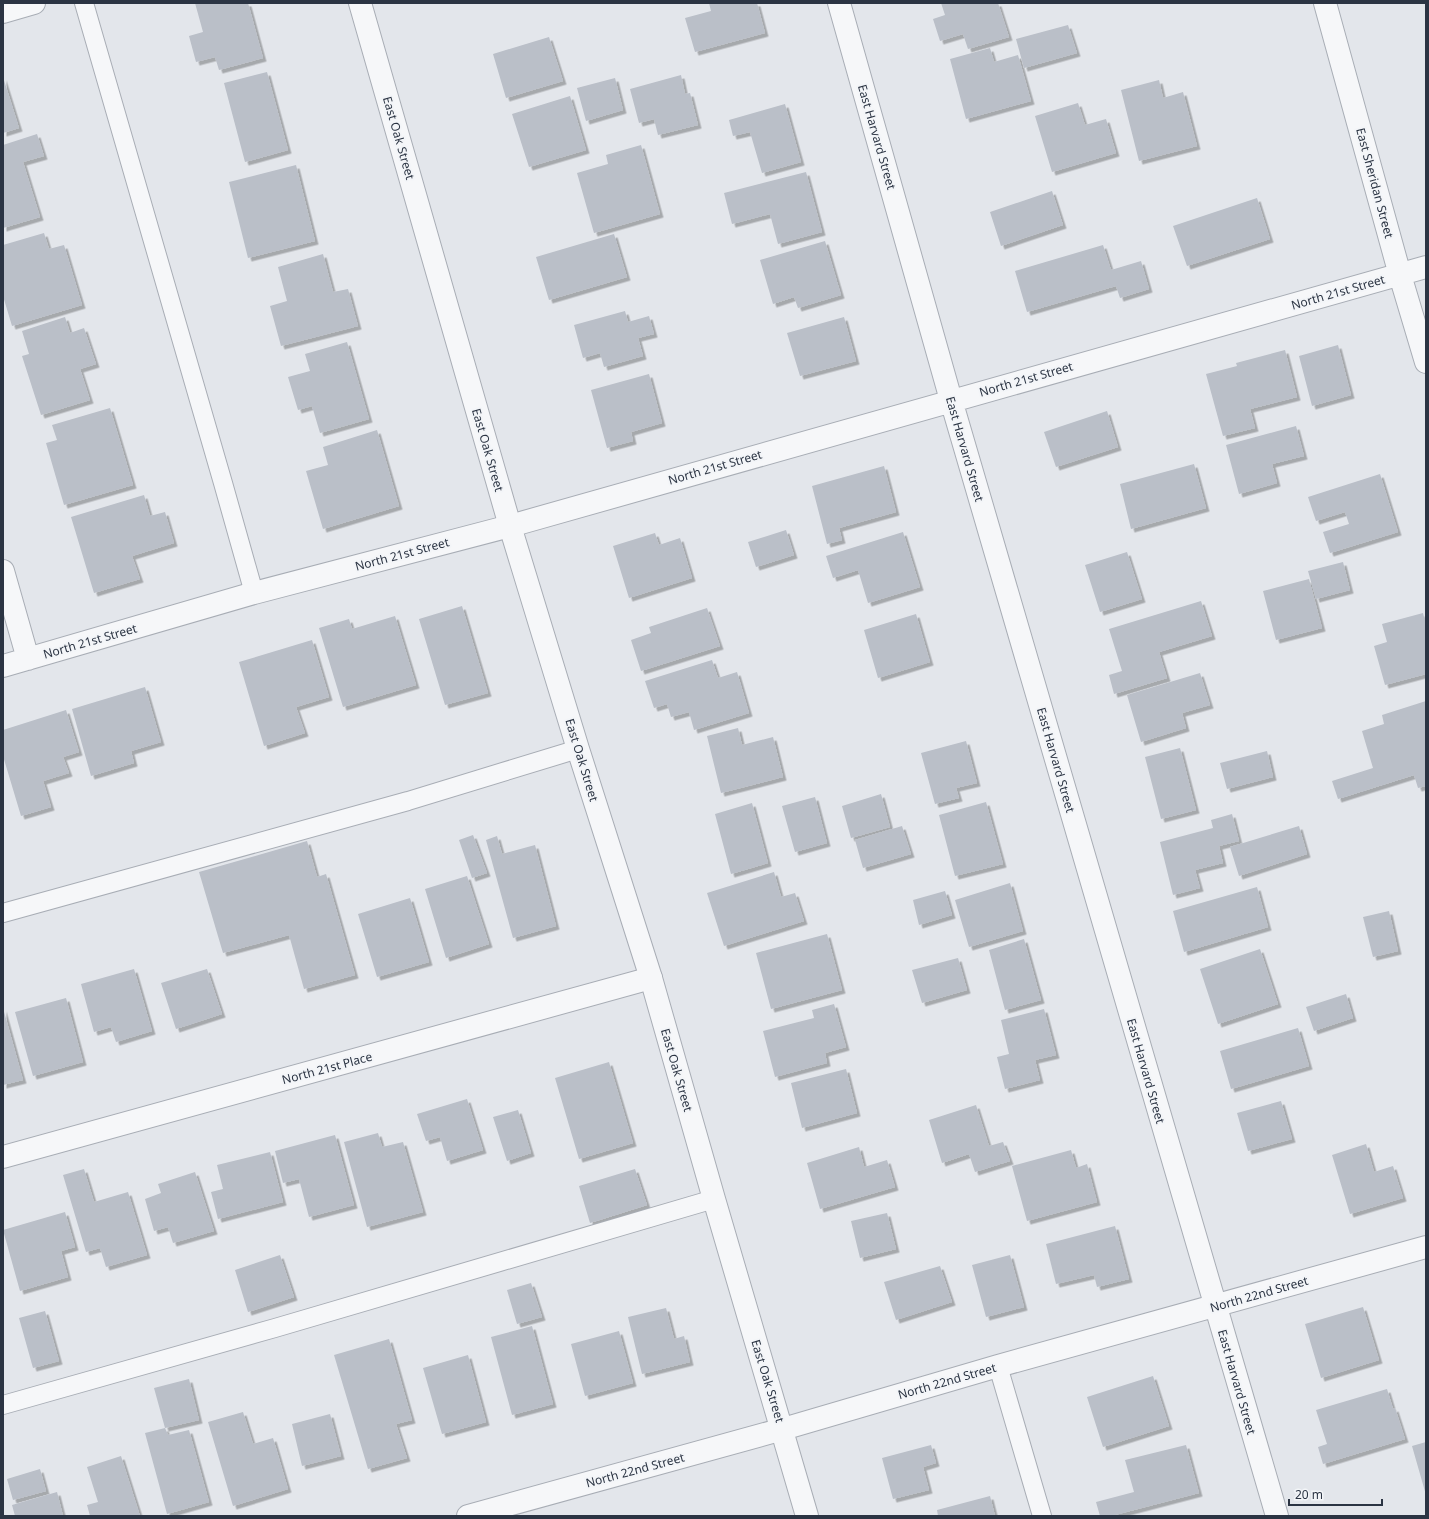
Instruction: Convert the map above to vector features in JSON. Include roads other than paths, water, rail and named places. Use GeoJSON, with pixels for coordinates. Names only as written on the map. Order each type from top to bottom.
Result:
{"type":"FeatureCollection","features":[{"type":"Feature","properties":{"kind":"street"},"geometry":{"type":"LineString","coordinates":[[3,12],[34,3]]}},
{"type":"Feature","properties":{"kind":"street","name":"East Oak Street"},"geometry":{"type":"LineString","coordinates":[[360,3],[510,526],[578,749],[651,978],[807,1516]]}},
{"type":"Feature","properties":{"kind":"street","name":"East Harvard Street"},"geometry":{"type":"LineString","coordinates":[[839,3],[951,400],[1277,1516]]}},
{"type":"Feature","properties":{"kind":"street","name":"East Sheridan Street"},"geometry":{"type":"LineString","coordinates":[[1325,3],[1400,275],[1426,362]]}},
{"type":"Feature","properties":{"kind":"street","name":"North 21st Street"},"geometry":{"type":"LineString","coordinates":[[3,666],[254,593],[510,526],[951,400],[1426,268]]}},
{"type":"Feature","properties":{"kind":"street"},"geometry":{"type":"LineString","coordinates":[[3,571],[28,659]]}},
{"type":"Feature","properties":{"kind":"street","name":"North 21st Place"},"geometry":{"type":"LineString","coordinates":[[3,1157],[651,978]]}},
{"type":"Feature","properties":{"kind":"street","name":"North 22nd Street"},"geometry":{"type":"LineString","coordinates":[[468,1516],[783,1429],[998,1366],[1426,1246]]}},
{"type":"Feature","properties":{"kind":"lane"},"geometry":{"type":"LineString","coordinates":[[84,3],[219,467],[254,593]]}},
{"type":"Feature","properties":{"kind":"lane"},"geometry":{"type":"LineString","coordinates":[[3,913],[408,801],[578,749]]}},
{"type":"Feature","properties":{"kind":"lane"},"geometry":{"type":"LineString","coordinates":[[3,1405],[267,1330],[714,1199]]}},
{"type":"Feature","properties":{"kind":"lane"},"geometry":{"type":"LineString","coordinates":[[998,1366],[1042,1516]]}}]}
